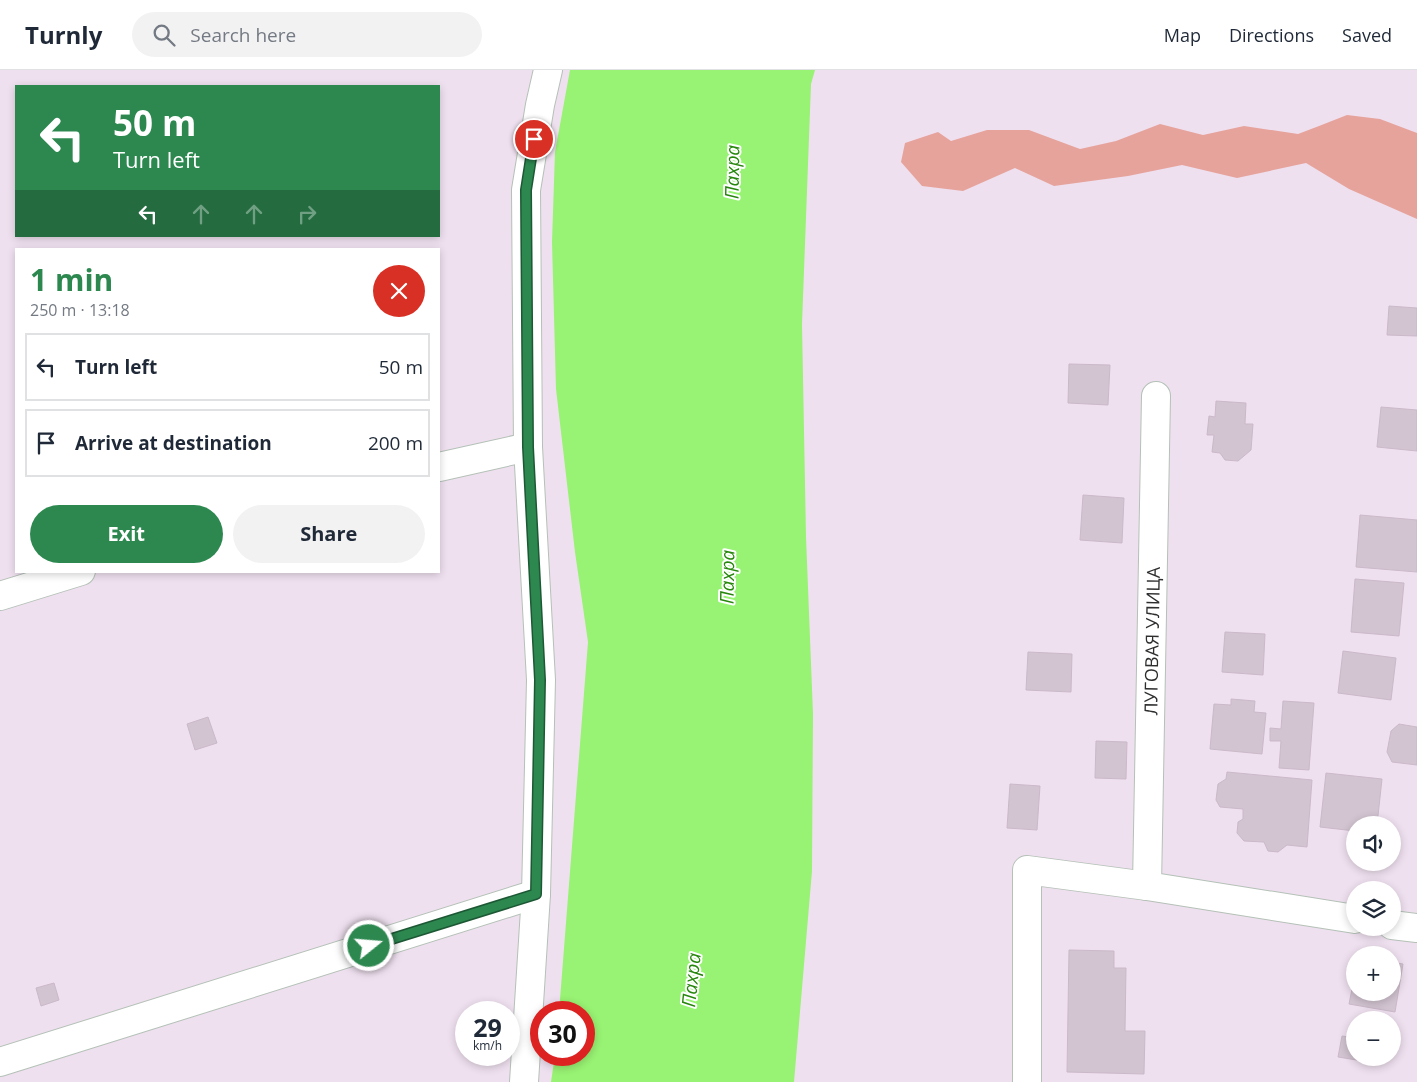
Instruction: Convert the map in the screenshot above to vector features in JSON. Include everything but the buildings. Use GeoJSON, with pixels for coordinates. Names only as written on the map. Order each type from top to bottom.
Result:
{"type":"FeatureCollection","features":[{"type":"Feature","properties":{"kind":"street"},"geometry":{"type":"LineString","coordinates":[[524,1082],[536,894],[540,680],[528,447],[526,190],[540,105],[548,70]]}},
{"type":"Feature","properties":{"kind":"street","name":"ЛУГОВАЯ УЛИЦА"},"geometry":{"type":"LineString","coordinates":[[1147,886],[1156,396]]}},
{"type":"Feature","properties":{"kind":"street"},"geometry":{"type":"LineString","coordinates":[[440,467],[528,447]]}},
{"type":"Feature","properties":{"kind":"street"},"geometry":{"type":"LineString","coordinates":[[0,596],[75,573]]}},
{"type":"Feature","properties":{"kind":"street"},"geometry":{"type":"LineString","coordinates":[[1027,1082],[1027,870],[1147,886],[1346,918]]}},
{"type":"Feature","properties":{"kind":"street"},"geometry":{"type":"LineString","coordinates":[[0,1062],[536,894]]}},
{"type":"Feature","properties":{"kind":"street"},"geometry":{"type":"LineString","coordinates":[[1401,926],[1417,928]]}},
{"type":"Feature","properties":{"kind":"shaded area"},"geometry":{"type":"Polygon","coordinates":[[[1347,115],[1380,119],[1417,133],[1417,219],[1349,189],[1306,163],[1237,178],[1182,165],[1128,176],[1054,186],[1015,168],[963,191],[922,186],[901,162],[905,143],[938,132],[951,141],[987,130],[1029,130],[1080,149],[1116,141],[1160,124],[1203,135],[1244,126],[1298,134],[1347,115]]]}},
{"type":"Feature","properties":{"kind":"water","name":"Пахра"},"geometry":{"type":"Polygon","coordinates":[[[570,70],[815,70],[811,84],[802,324],[806,537],[813,714],[812,871],[794,1082],[551,1082],[553,1066],[595,1066],[595,1001],[560,1001],[588,642],[575,552],[556,389],[552,242],[555,152],[570,70]]]}},
{"type":"Feature","properties":{"kind":"route"},"geometry":{"type":"LineString","coordinates":[[369,946],[536,894],[540,680],[528,447],[526,190],[534,139]]}}]}
